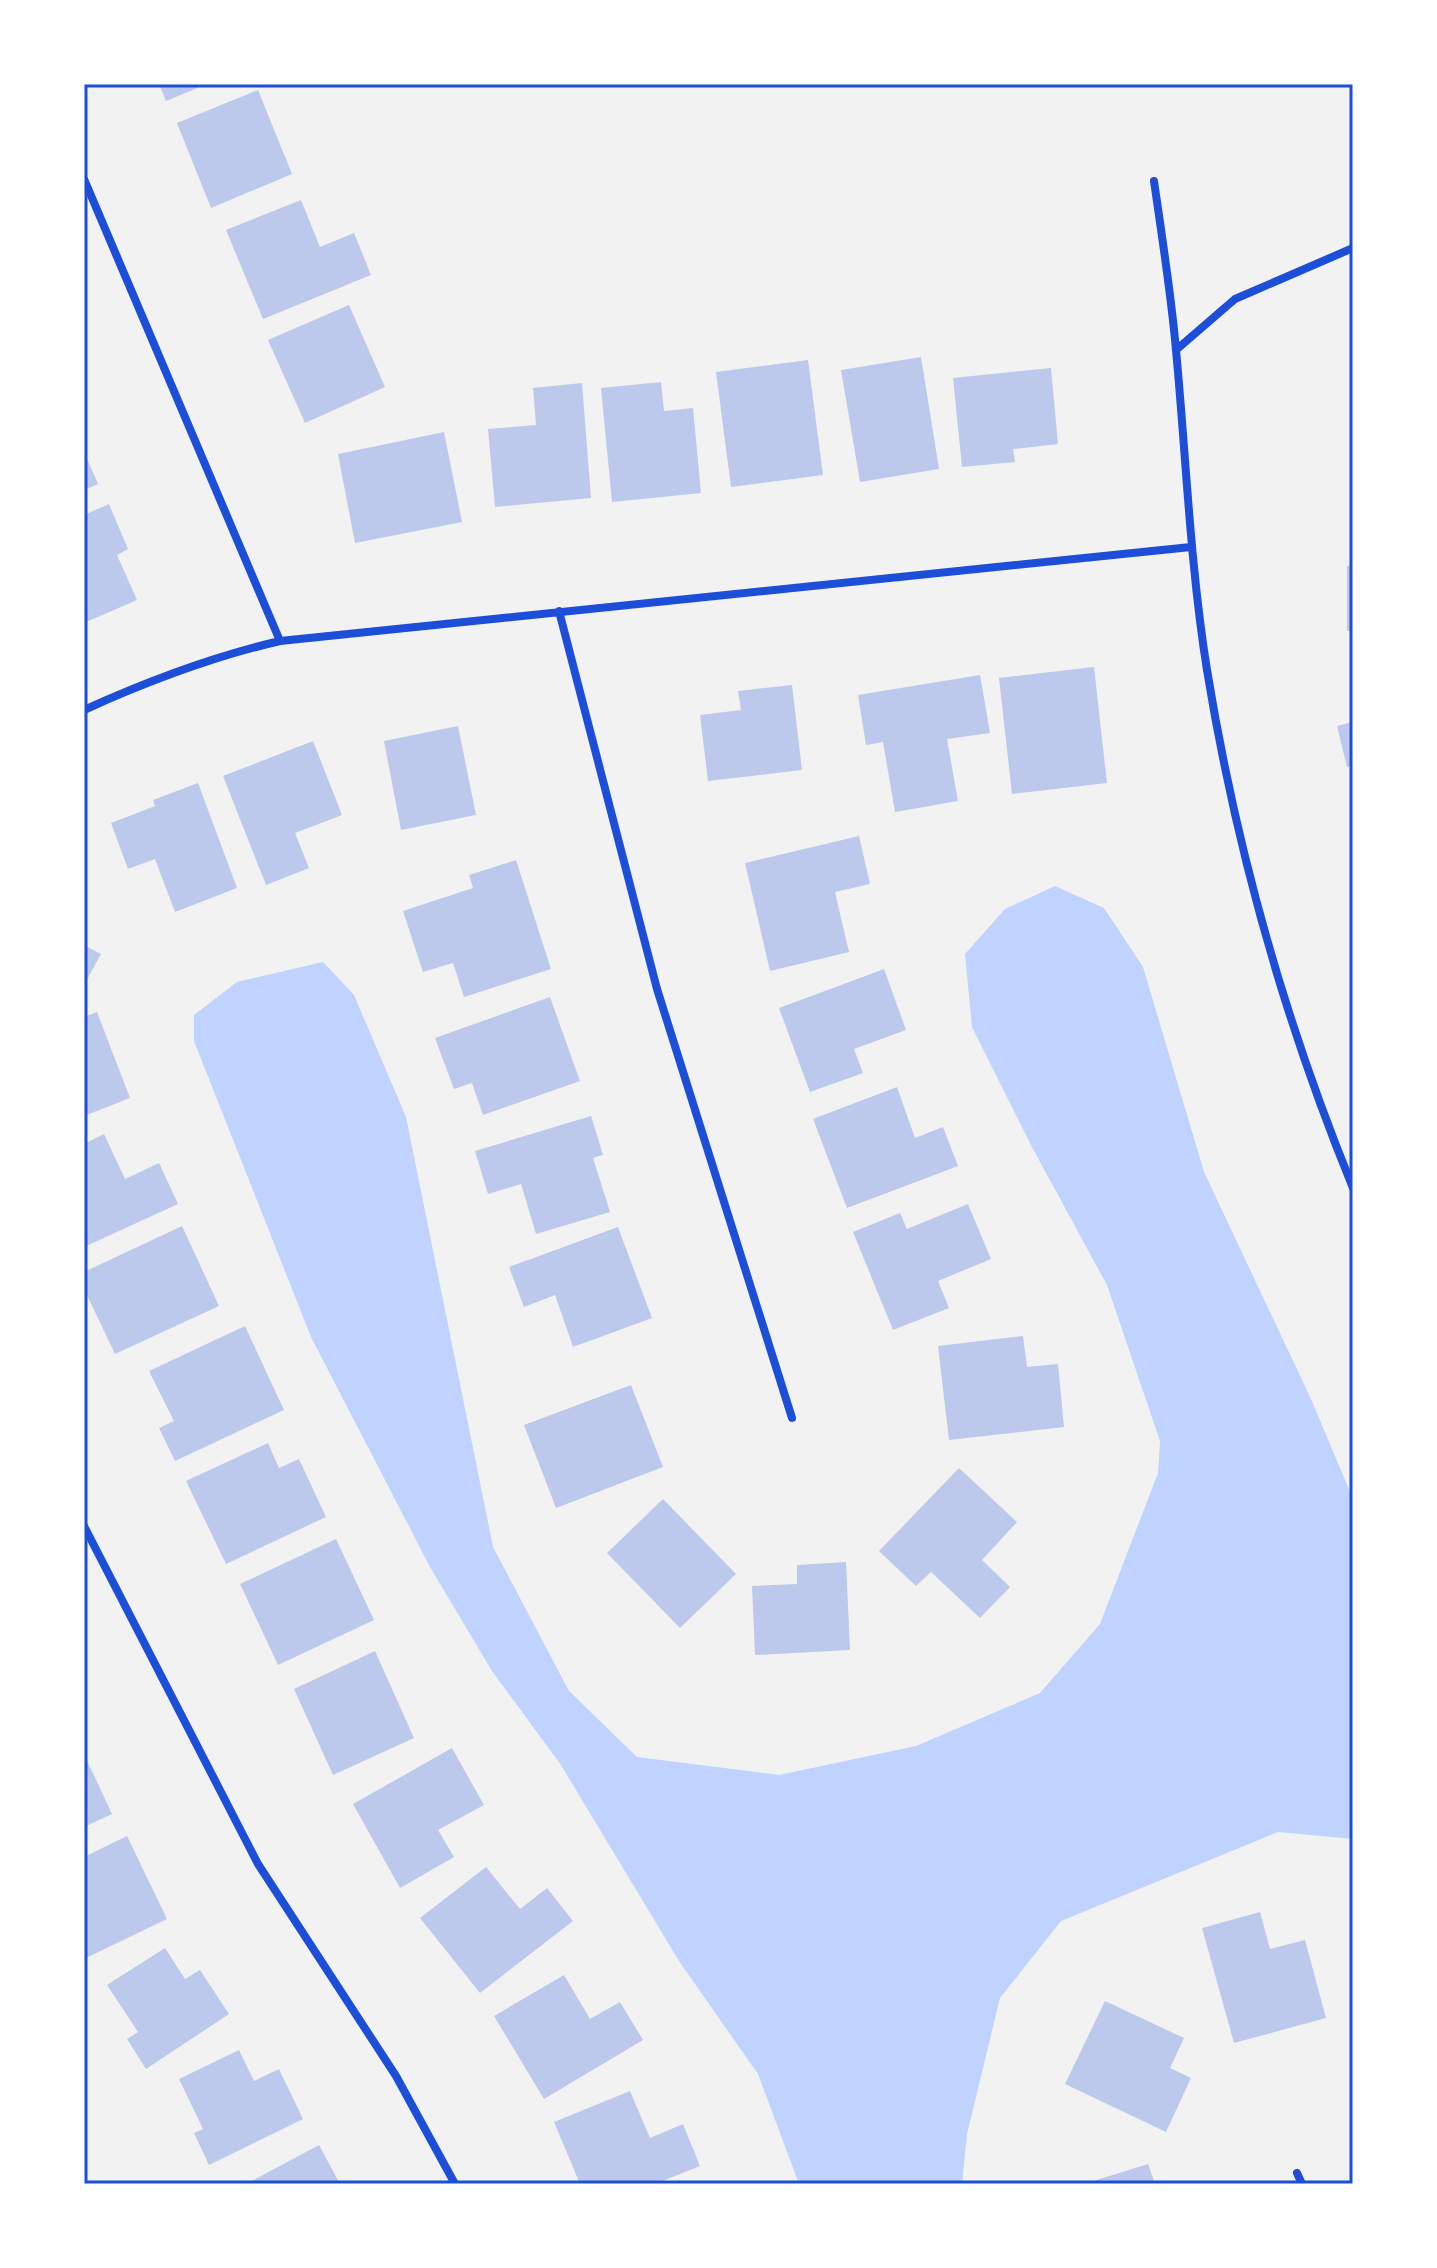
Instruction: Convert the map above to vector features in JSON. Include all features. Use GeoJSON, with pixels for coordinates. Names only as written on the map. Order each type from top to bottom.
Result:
{"type":"FeatureCollection","features":[{"type":"Feature","properties":{"kind":"street"},"geometry":{"type":"LineString","coordinates":[[84,179],[280,641]]}},
{"type":"Feature","properties":{"kind":"street"},"geometry":{"type":"LineString","coordinates":[[1154,181],[1176,350],[1191,547],[1207,669],[1235,818],[1273,965],[1321,1109],[1353,1188]]}},
{"type":"Feature","properties":{"kind":"street"},"geometry":{"type":"LineString","coordinates":[[1176,350],[1235,299],[1353,248]]}},
{"type":"Feature","properties":{"kind":"street"},"geometry":{"type":"LineString","coordinates":[[84,710],[166,674],[222,655],[280,641],[1191,547]]}},
{"type":"Feature","properties":{"kind":"street"},"geometry":{"type":"LineString","coordinates":[[559,611],[657,989],[792,1418]]}},
{"type":"Feature","properties":{"kind":"street"},"geometry":{"type":"LineString","coordinates":[[84,1526],[258,1864],[396,2076],[455,2184]]}},
{"type":"Feature","properties":{"kind":"street"},"geometry":{"type":"LineString","coordinates":[[1297,2173],[1302,2184]]}},
{"type":"Feature","properties":{"kind":"water"},"geometry":{"type":"Polygon","coordinates":[[[1055,886],[1104,908],[1143,967],[1204,1172],[1311,1399],[1353,1499],[1353,1839],[1278,1832],[1061,1921],[1000,1998],[967,2134],[962,2184],[799,2184],[758,2074],[679,1961],[561,1765],[492,1671],[430,1567],[311,1337],[194,1041],[194,1015],[237,982],[323,962],[354,995],[406,1117],[493,1547],[569,1691],[637,1757],[779,1775],[916,1746],[1040,1693],[1100,1624],[1158,1473],[1160,1441],[1107,1285],[1033,1149],[972,1027],[965,954],[1005,909],[1055,886]]]}},
{"type":"Feature","properties":{"kind":"building"},"geometry":{"type":"Polygon","coordinates":[[[159,84],[207,84],[166,101],[159,84]]]}},
{"type":"Feature","properties":{"kind":"building"},"geometry":{"type":"Polygon","coordinates":[[[258,90],[292,174],[211,208],[177,123],[258,90]]]}},
{"type":"Feature","properties":{"kind":"building"},"geometry":{"type":"Polygon","coordinates":[[[301,200],[320,247],[354,233],[371,275],[263,319],[226,230],[301,200]]]}},
{"type":"Feature","properties":{"kind":"building"},"geometry":{"type":"Polygon","coordinates":[[[349,305],[385,387],[305,423],[268,340],[349,305]]]}},
{"type":"Feature","properties":{"kind":"building"},"geometry":{"type":"Polygon","coordinates":[[[921,357],[939,469],[860,482],[841,370],[921,357]]]}},
{"type":"Feature","properties":{"kind":"building"},"geometry":{"type":"Polygon","coordinates":[[[808,360],[823,475],[731,487],[716,372],[808,360]]]}},
{"type":"Feature","properties":{"kind":"building"},"geometry":{"type":"Polygon","coordinates":[[[1051,368],[1058,444],[1013,449],[1015,462],[962,467],[953,378],[1051,368]]]}},
{"type":"Feature","properties":{"kind":"building"},"geometry":{"type":"Polygon","coordinates":[[[661,382],[664,411],[693,408],[701,493],[612,502],[601,388],[661,382]]]}},
{"type":"Feature","properties":{"kind":"building"},"geometry":{"type":"Polygon","coordinates":[[[582,383],[591,498],[495,507],[488,429],[536,425],[533,388],[582,383]]]}},
{"type":"Feature","properties":{"kind":"building"},"geometry":{"type":"Polygon","coordinates":[[[444,432],[462,522],[355,543],[338,454],[444,432]]]}},
{"type":"Feature","properties":{"kind":"building"},"geometry":{"type":"Polygon","coordinates":[[[84,452],[98,484],[84,490],[84,452]]]}},
{"type":"Feature","properties":{"kind":"building"},"geometry":{"type":"Polygon","coordinates":[[[109,504],[128,549],[117,555],[137,600],[84,623],[84,515],[109,504]]]}},
{"type":"Feature","properties":{"kind":"building"},"geometry":{"type":"Polygon","coordinates":[[[1347,566],[1353,566],[1353,631],[1347,631],[1347,566]]]}},
{"type":"Feature","properties":{"kind":"building"},"geometry":{"type":"Polygon","coordinates":[[[1094,667],[1107,783],[1012,794],[999,678],[1094,667]]]}},
{"type":"Feature","properties":{"kind":"building"},"geometry":{"type":"Polygon","coordinates":[[[980,675],[990,733],[947,739],[958,801],[895,812],[883,742],[866,745],[858,695],[980,675]]]}},
{"type":"Feature","properties":{"kind":"building"},"geometry":{"type":"Polygon","coordinates":[[[792,685],[802,770],[708,781],[700,715],[741,710],[738,691],[792,685]]]}},
{"type":"Feature","properties":{"kind":"building"},"geometry":{"type":"Polygon","coordinates":[[[1353,722],[1353,766],[1347,767],[1337,726],[1353,722]]]}},
{"type":"Feature","properties":{"kind":"building"},"geometry":{"type":"Polygon","coordinates":[[[458,726],[476,815],[401,830],[384,741],[458,726]]]}},
{"type":"Feature","properties":{"kind":"building"},"geometry":{"type":"Polygon","coordinates":[[[313,741],[342,815],[295,833],[309,868],[266,885],[223,776],[313,741]]]}},
{"type":"Feature","properties":{"kind":"building"},"geometry":{"type":"Polygon","coordinates":[[[198,783],[237,888],[175,912],[155,859],[128,869],[111,823],[155,806],[153,800],[198,783]]]}},
{"type":"Feature","properties":{"kind":"building"},"geometry":{"type":"Polygon","coordinates":[[[859,836],[870,884],[835,892],[849,952],[770,971],[745,863],[859,836]]]}},
{"type":"Feature","properties":{"kind":"building"},"geometry":{"type":"Polygon","coordinates":[[[516,860],[551,969],[464,997],[453,963],[423,972],[403,911],[473,888],[469,875],[516,860]]]}},
{"type":"Feature","properties":{"kind":"building"},"geometry":{"type":"Polygon","coordinates":[[[84,945],[101,954],[84,985],[84,945]]]}},
{"type":"Feature","properties":{"kind":"building"},"geometry":{"type":"Polygon","coordinates":[[[884,969],[906,1030],[854,1049],[863,1073],[810,1092],[779,1008],[884,969]]]}},
{"type":"Feature","properties":{"kind":"building"},"geometry":{"type":"Polygon","coordinates":[[[550,997],[580,1081],[483,1115],[472,1083],[454,1089],[435,1038],[550,997]]]}},
{"type":"Feature","properties":{"kind":"building"},"geometry":{"type":"Polygon","coordinates":[[[97,1012],[130,1098],[84,1116],[84,1017],[97,1012]]]}},
{"type":"Feature","properties":{"kind":"building"},"geometry":{"type":"Polygon","coordinates":[[[897,1087],[915,1138],[943,1127],[958,1166],[847,1208],[813,1119],[897,1087]]]}},
{"type":"Feature","properties":{"kind":"building"},"geometry":{"type":"Polygon","coordinates":[[[591,1116],[603,1155],[593,1158],[610,1212],[536,1234],[521,1184],[488,1194],[475,1151],[591,1116]]]}},
{"type":"Feature","properties":{"kind":"building"},"geometry":{"type":"Polygon","coordinates":[[[104,1134],[125,1179],[159,1163],[178,1204],[84,1247],[84,1144],[104,1134]]]}},
{"type":"Feature","properties":{"kind":"building"},"geometry":{"type":"Polygon","coordinates":[[[968,1204],[991,1259],[938,1281],[949,1308],[893,1330],[853,1232],[900,1213],[907,1229],[968,1204]]]}},
{"type":"Feature","properties":{"kind":"building"},"geometry":{"type":"Polygon","coordinates":[[[182,1226],[219,1306],[115,1354],[84,1289],[84,1272],[182,1226]]]}},
{"type":"Feature","properties":{"kind":"building"},"geometry":{"type":"Polygon","coordinates":[[[618,1227],[652,1318],[573,1347],[555,1295],[524,1307],[509,1267],[618,1227]]]}},
{"type":"Feature","properties":{"kind":"building"},"geometry":{"type":"Polygon","coordinates":[[[245,1326],[284,1410],[175,1461],[159,1428],[174,1421],[149,1371],[245,1326]]]}},
{"type":"Feature","properties":{"kind":"building"},"geometry":{"type":"Polygon","coordinates":[[[1023,1336],[1027,1367],[1058,1364],[1064,1427],[949,1440],[938,1346],[1023,1336]]]}},
{"type":"Feature","properties":{"kind":"building"},"geometry":{"type":"Polygon","coordinates":[[[631,1385],[663,1467],[556,1508],[524,1425],[631,1385]]]}},
{"type":"Feature","properties":{"kind":"building"},"geometry":{"type":"Polygon","coordinates":[[[268,1443],[279,1468],[299,1459],[326,1517],[226,1564],[186,1481],[268,1443]]]}},
{"type":"Feature","properties":{"kind":"building"},"geometry":{"type":"Polygon","coordinates":[[[959,1468],[1017,1522],[982,1560],[1010,1587],[980,1618],[931,1572],[916,1586],[879,1551],[959,1468]]]}},
{"type":"Feature","properties":{"kind":"building"},"geometry":{"type":"Polygon","coordinates":[[[663,1499],[736,1574],[680,1628],[607,1553],[663,1499]]]}},
{"type":"Feature","properties":{"kind":"building"},"geometry":{"type":"Polygon","coordinates":[[[336,1539],[374,1620],[278,1665],[240,1584],[336,1539]]]}},
{"type":"Feature","properties":{"kind":"building"},"geometry":{"type":"Polygon","coordinates":[[[846,1562],[850,1650],[755,1655],[752,1586],[797,1584],[797,1565],[846,1562]]]}},
{"type":"Feature","properties":{"kind":"building"},"geometry":{"type":"Polygon","coordinates":[[[375,1651],[414,1738],[333,1775],[294,1689],[375,1651]]]}},
{"type":"Feature","properties":{"kind":"building"},"geometry":{"type":"Polygon","coordinates":[[[452,1748],[484,1805],[438,1830],[454,1857],[400,1888],[353,1804],[452,1748]]]}},
{"type":"Feature","properties":{"kind":"building"},"geometry":{"type":"Polygon","coordinates":[[[84,1754],[112,1814],[84,1827],[84,1754]]]}},
{"type":"Feature","properties":{"kind":"building"},"geometry":{"type":"Polygon","coordinates":[[[127,1836],[167,1919],[86,1958],[84,1857],[127,1836]]]}},
{"type":"Feature","properties":{"kind":"building"},"geometry":{"type":"Polygon","coordinates":[[[486,1867],[520,1909],[547,1888],[573,1921],[480,1993],[420,1918],[486,1867]]]}},
{"type":"Feature","properties":{"kind":"building"},"geometry":{"type":"Polygon","coordinates":[[[1260,1912],[1270,1949],[1305,1940],[1326,2018],[1234,2043],[1202,1928],[1260,1912]]]}},
{"type":"Feature","properties":{"kind":"building"},"geometry":{"type":"Polygon","coordinates":[[[165,1948],[185,1979],[200,1970],[229,2014],[146,2069],[127,2039],[138,2032],[107,1985],[165,1948]]]}},
{"type":"Feature","properties":{"kind":"building"},"geometry":{"type":"Polygon","coordinates":[[[564,1975],[590,2019],[620,2002],[643,2040],[544,2099],[494,2016],[564,1975]]]}},
{"type":"Feature","properties":{"kind":"building"},"geometry":{"type":"Polygon","coordinates":[[[1105,2001],[1184,2038],[1170,2068],[1191,2078],[1166,2132],[1065,2084],[1105,2001]]]}},
{"type":"Feature","properties":{"kind":"building"},"geometry":{"type":"Polygon","coordinates":[[[239,2050],[254,2081],[279,2069],[303,2119],[209,2165],[194,2133],[203,2129],[179,2079],[239,2050]]]}},
{"type":"Feature","properties":{"kind":"building"},"geometry":{"type":"Polygon","coordinates":[[[630,2091],[650,2138],[683,2124],[700,2166],[655,2184],[580,2184],[554,2122],[630,2091]]]}},
{"type":"Feature","properties":{"kind":"building"},"geometry":{"type":"Polygon","coordinates":[[[319,2145],[340,2184],[246,2184],[319,2145]]]}},
{"type":"Feature","properties":{"kind":"building"},"geometry":{"type":"Polygon","coordinates":[[[1148,2164],[1155,2184],[1087,2184],[1087,2183],[1148,2164]]]}}]}
